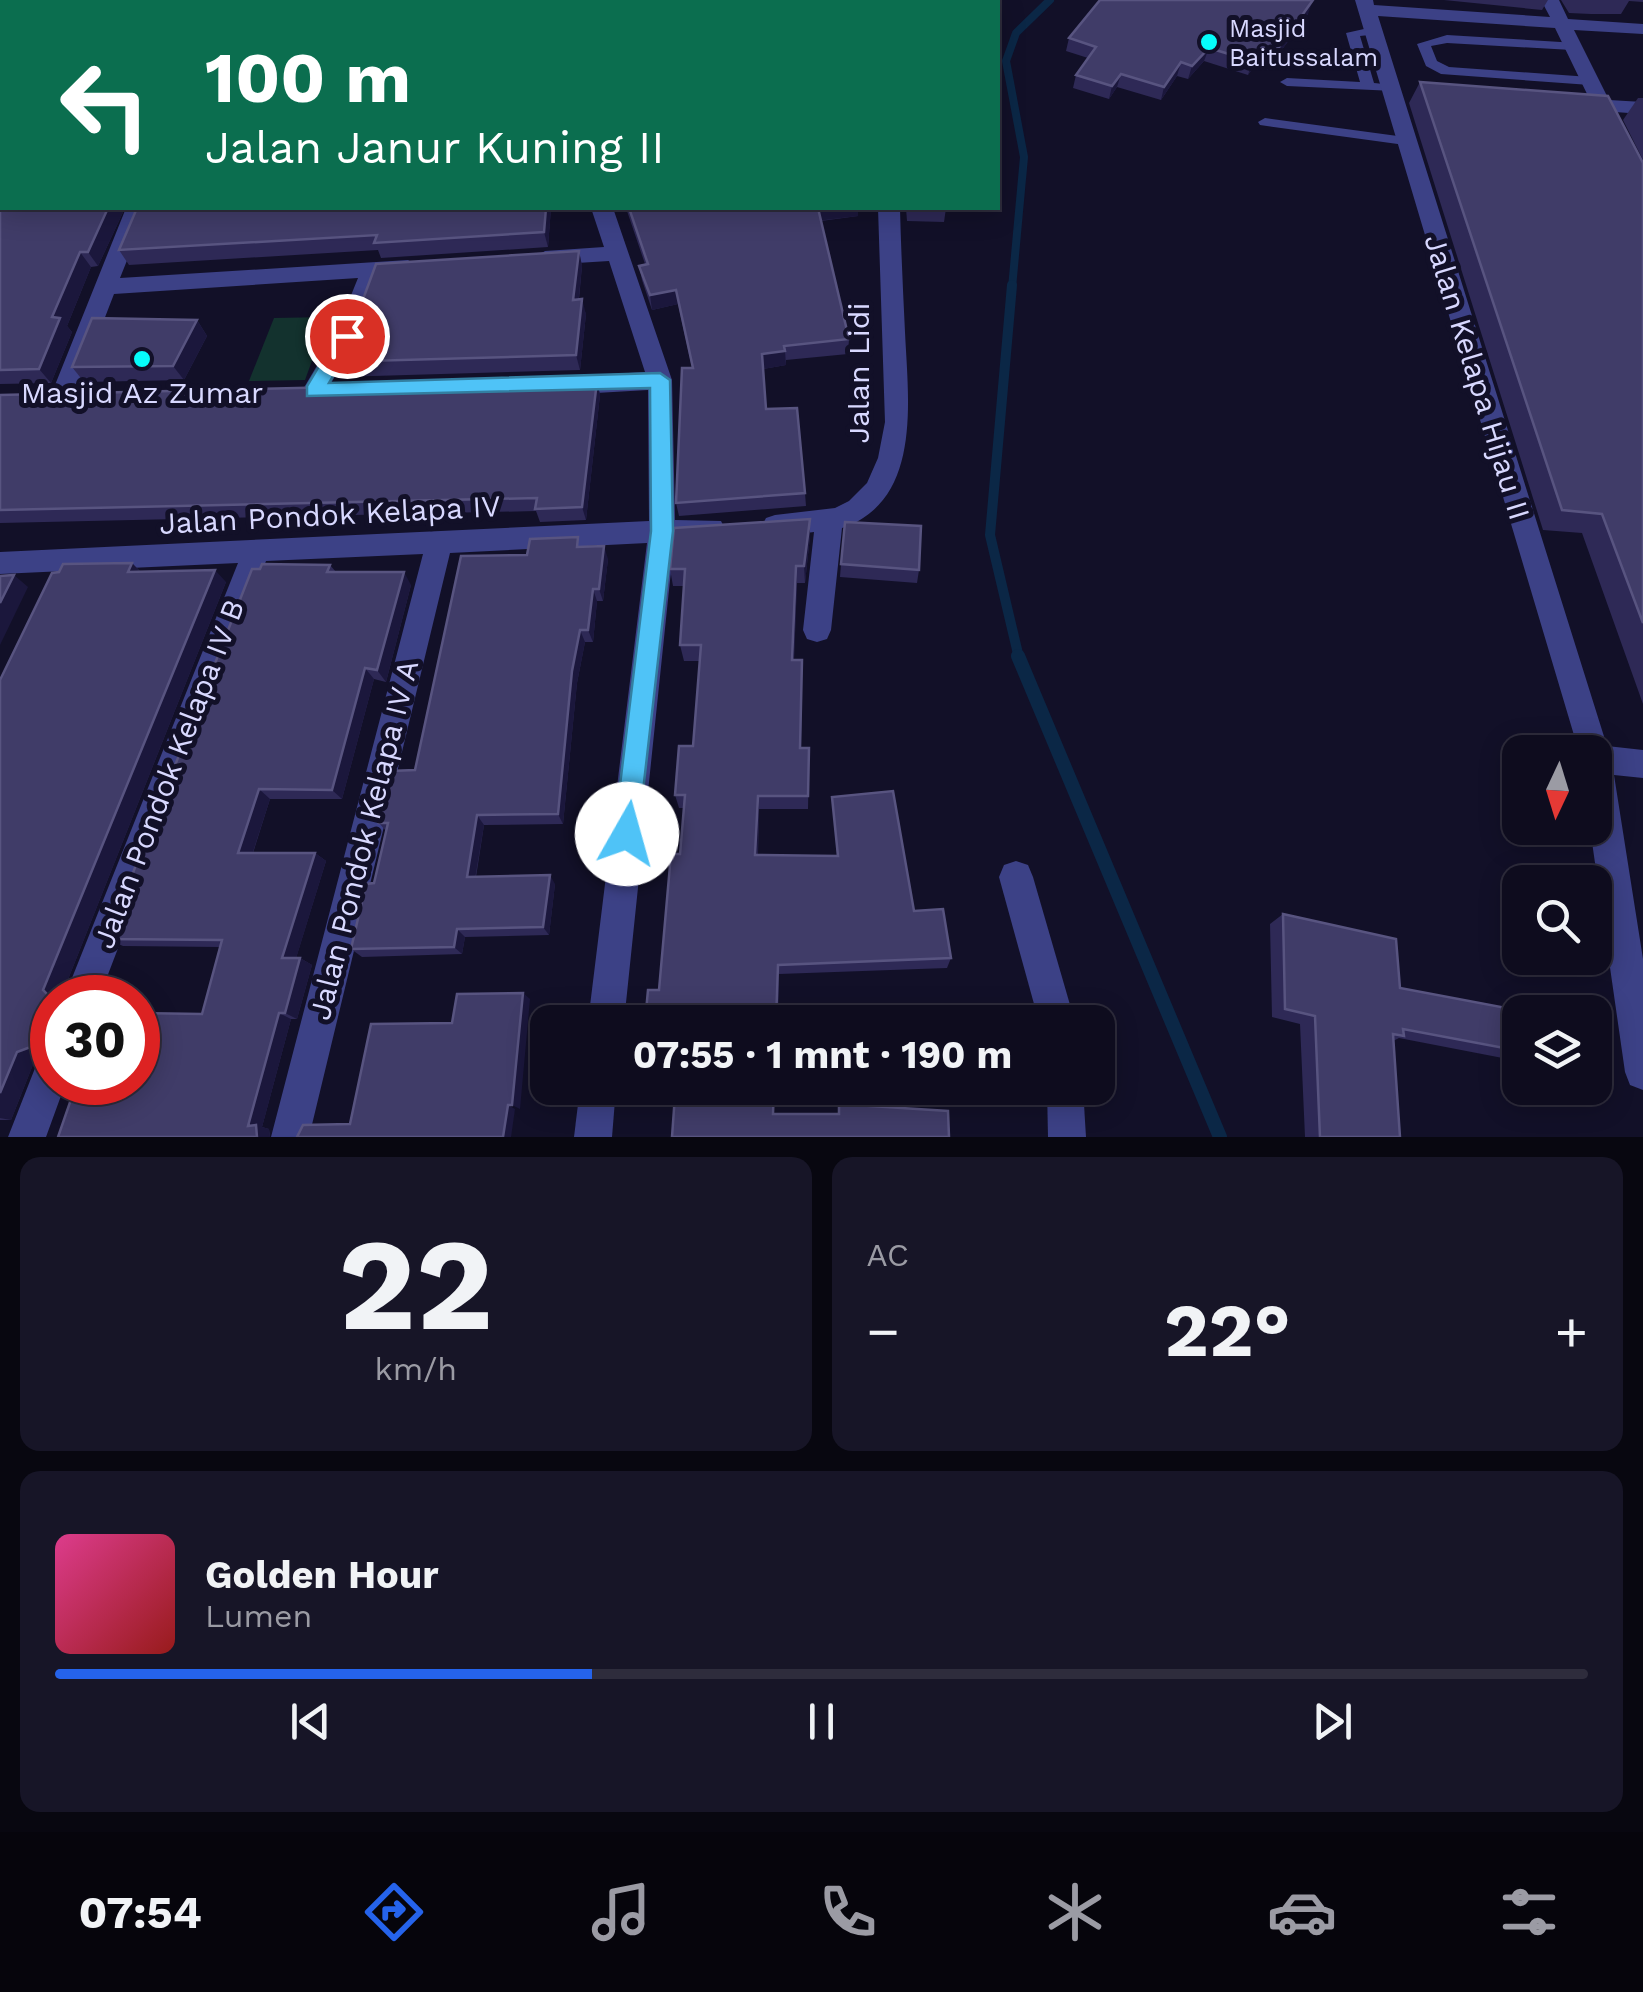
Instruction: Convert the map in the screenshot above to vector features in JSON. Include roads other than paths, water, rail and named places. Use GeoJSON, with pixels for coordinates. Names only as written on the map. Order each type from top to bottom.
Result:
{"type":"FeatureCollection","features":[{"type":"Feature","properties":{"kind":"street"},"geometry":{"type":"LineString","coordinates":[[1550,0],[1618,138]]}},
{"type":"Feature","properties":{"kind":"street"},"geometry":{"type":"LineString","coordinates":[[1368,14],[1643,28]]}},
{"type":"Feature","properties":{"kind":"street","name":"Jalan Kelapa Hijau II"},"geometry":{"type":"LineString","coordinates":[[1368,14],[1404,142],[1588,735]]}},
{"type":"Feature","properties":{"kind":"street"},"geometry":{"type":"LineString","coordinates":[[1563,102],[1643,108]]}},
{"type":"Feature","properties":{"kind":"street"},"geometry":{"type":"LineString","coordinates":[[31,396],[72,394],[104,287],[136,210]]}},
{"type":"Feature","properties":{"kind":"street"},"geometry":{"type":"LineString","coordinates":[[603,210],[660,380],[662,531],[608,1005]]}},
{"type":"Feature","properties":{"kind":"street","name":"Jalan Lidi"},"geometry":{"type":"LineString","coordinates":[[662,531],[829,521],[858,508],[877,489],[891,458],[897,422],[889,210]]}},
{"type":"Feature","properties":{"kind":"street"},"geometry":{"type":"LineString","coordinates":[[524,260],[619,253]]}},
{"type":"Feature","properties":{"kind":"street"},"geometry":{"type":"LineString","coordinates":[[104,287],[429,266]]}},
{"type":"Feature","properties":{"kind":"street"},"geometry":{"type":"LineString","coordinates":[[352,390],[305,391],[347,336],[372,269]]}},
{"type":"Feature","properties":{"kind":"street"},"geometry":{"type":"LineString","coordinates":[[541,386],[660,380]]}},
{"type":"Feature","properties":{"kind":"street"},"geometry":{"type":"LineString","coordinates":[[817,630],[829,521]]}},
{"type":"Feature","properties":{"kind":"street","name":"Jalan Pondok Kelapa IV"},"geometry":{"type":"LineString","coordinates":[[0,564],[662,531]]}},
{"type":"Feature","properties":{"kind":"street","name":"Jalan Pondok Kelapa IV A"},"geometry":{"type":"LineString","coordinates":[[290,1137],[439,543]]}},
{"type":"Feature","properties":{"kind":"street","name":"Jalan Pondok Kelapa IV B"},"geometry":{"type":"LineString","coordinates":[[90,975],[256,551]]}},
{"type":"Feature","properties":{"kind":"street"},"geometry":{"type":"LineString","coordinates":[[42,596],[60,560]]}},
{"type":"Feature","properties":{"kind":"street"},"geometry":{"type":"LineString","coordinates":[[1612,759],[1643,764]]}},
{"type":"Feature","properties":{"kind":"street","name":"Jalan Kelapa Hijau II"},"geometry":{"type":"LineString","coordinates":[[1609,845],[1643,1072]]}},
{"type":"Feature","properties":{"kind":"street"},"geometry":{"type":"LineString","coordinates":[[1016,877],[1053,1005]]}},
{"type":"Feature","properties":{"kind":"street"},"geometry":{"type":"LineString","coordinates":[[26,1137],[39,1105]]}},
{"type":"Feature","properties":{"kind":"street"},"geometry":{"type":"LineString","coordinates":[[592,1137],[596,1105]]}},
{"type":"Feature","properties":{"kind":"street"},"geometry":{"type":"LineString","coordinates":[[1066,1105],[1067,1137]]}},
{"type":"Feature","properties":{"kind":"lane"},"geometry":{"type":"LineString","coordinates":[[1572,46],[1447,39],[1424,44],[1431,64],[1462,74],[1590,80]]}},
{"type":"Feature","properties":{"kind":"lane"},"geometry":{"type":"LineString","coordinates":[[1287,82],[1388,88]]}},
{"type":"Feature","properties":{"kind":"lane"},"geometry":{"type":"LineString","coordinates":[[1266,122],[1404,142]]}},
{"type":"Feature","properties":{"kind":"waterway"},"geometry":{"type":"LineString","coordinates":[[1012,288],[1024,157],[1006,61],[1016,33],[1050,0]]}},
{"type":"Feature","properties":{"kind":"waterway"},"geometry":{"type":"LineString","coordinates":[[1012,285],[990,535],[1019,658]]}},
{"type":"Feature","properties":{"kind":"waterway"},"geometry":{"type":"LineString","coordinates":[[1018,656],[1220,1137]]}},
{"type":"Feature","properties":{"kind":"place","name":"Masjid Baitussalam"},"geometry":{"type":"Point","coordinates":[1209,42]}},
{"type":"Feature","properties":{"kind":"place","name":"Masjid Az Zumar"},"geometry":{"type":"Point","coordinates":[142,359]}}]}
